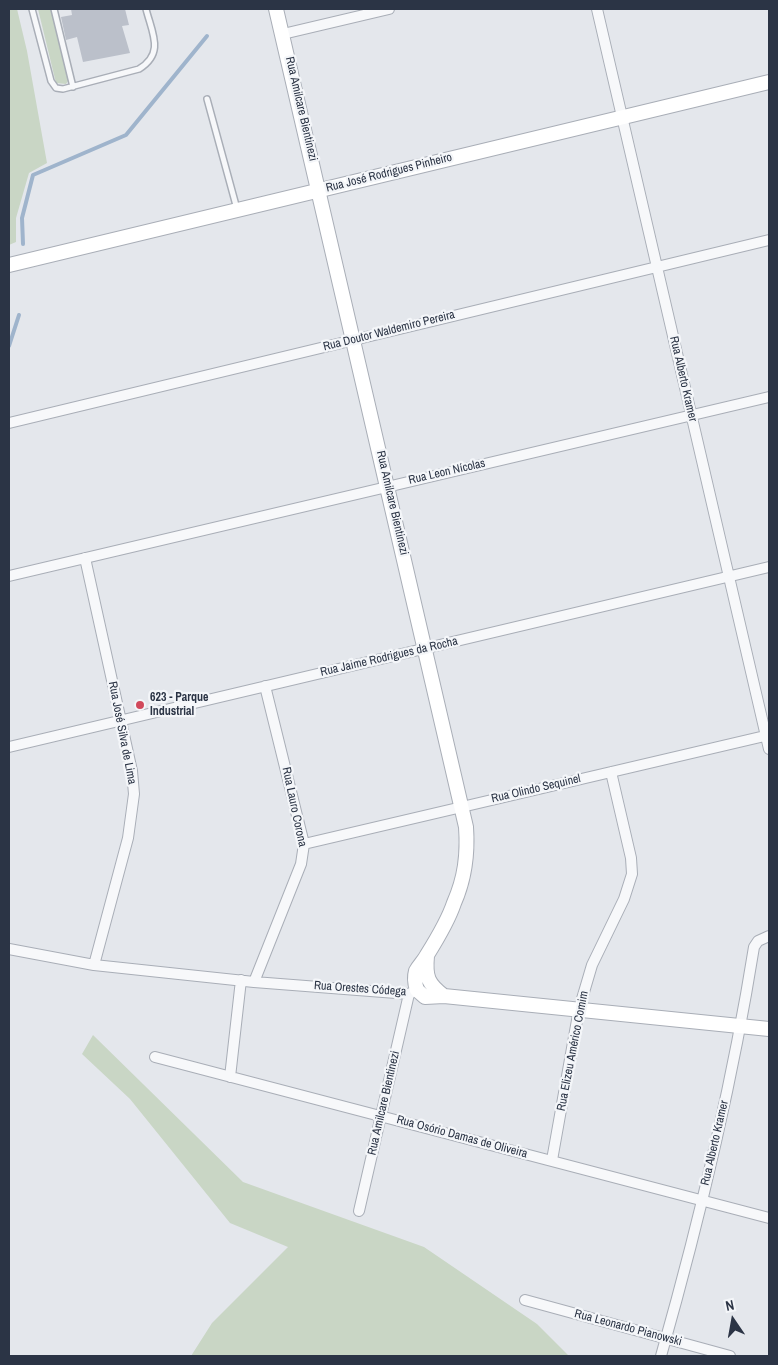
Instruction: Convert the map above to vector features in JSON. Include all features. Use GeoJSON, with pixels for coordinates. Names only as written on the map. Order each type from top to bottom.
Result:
{"type":"FeatureCollection","features":[{"type":"Feature","properties":{"kind":"main road","name":"Rua Amilcare Bientinezi"},"geometry":{"type":"LineString","coordinates":[[276,9],[426,648],[466,827],[468,848],[466,867],[454,905],[416,971],[413,992]]}},
{"type":"Feature","properties":{"kind":"main road","name":"Rua José Rodrigues Pinheiro"},"geometry":{"type":"LineString","coordinates":[[9,265],[769,82]]}},
{"type":"Feature","properties":{"kind":"main road"},"geometry":{"type":"LineString","coordinates":[[426,956],[426,967],[432,986],[444,996]]}},
{"type":"Feature","properties":{"kind":"main road","name":"Rua Orestes Códega"},"geometry":{"type":"LineString","coordinates":[[413,992],[425,997],[444,996],[769,1030]]}},
{"type":"Feature","properties":{"kind":"street"},"geometry":{"type":"LineString","coordinates":[[283,34],[388,9]]}},
{"type":"Feature","properties":{"kind":"street","name":"Rua Alberto Kramer"},"geometry":{"type":"LineString","coordinates":[[597,9],[729,576],[768,735],[769,749]]}},
{"type":"Feature","properties":{"kind":"street","name":"Rua Doutor Waldemiro Pereira"},"geometry":{"type":"LineString","coordinates":[[9,422],[769,240]]}},
{"type":"Feature","properties":{"kind":"street","name":"Rua Leon Nícolas"},"geometry":{"type":"LineString","coordinates":[[9,576],[769,396]]}},
{"type":"Feature","properties":{"kind":"street","name":"Rua José Silva de Lima"},"geometry":{"type":"LineString","coordinates":[[85,558],[134,781],[133,808],[128,838],[94,965]]}},
{"type":"Feature","properties":{"kind":"street","name":"Rua Jaime Rodrigues da Rocha"},"geometry":{"type":"LineString","coordinates":[[9,747],[769,567]]}},
{"type":"Feature","properties":{"kind":"street","name":"Rua Lauro Corona"},"geometry":{"type":"LineString","coordinates":[[254,982],[301,864],[304,844],[265,686]]}},
{"type":"Feature","properties":{"kind":"street","name":"Rua Olindo Sequinel"},"geometry":{"type":"LineString","coordinates":[[304,844],[768,735]]}},
{"type":"Feature","properties":{"kind":"street","name":"Rua Elizeu Américo Comim"},"geometry":{"type":"LineString","coordinates":[[552,1160],[579,1009],[592,965],[624,899],[632,874],[631,858],[611,772]]}},
{"type":"Feature","properties":{"kind":"street","name":"Rua Alberto Kramer"},"geometry":{"type":"LineString","coordinates":[[660,1356],[702,1201],[741,1026],[754,947],[758,941],[769,936]]}},
{"type":"Feature","properties":{"kind":"street","name":"Rua Orestes Códega"},"geometry":{"type":"LineString","coordinates":[[9,949],[94,965],[254,982],[413,992]]}},
{"type":"Feature","properties":{"kind":"street"},"geometry":{"type":"LineString","coordinates":[[230,1077],[241,980]]}},
{"type":"Feature","properties":{"kind":"street","name":"Rua Amilcare Bientinezi"},"geometry":{"type":"LineString","coordinates":[[359,1212],[380,1116],[413,992]]}},
{"type":"Feature","properties":{"kind":"street","name":"Rua Osório Damas de Oliveira"},"geometry":{"type":"LineString","coordinates":[[155,1057],[769,1218]]}},
{"type":"Feature","properties":{"kind":"street","name":"Rua Leonardo Pianowski"},"geometry":{"type":"LineString","coordinates":[[525,1300],[730,1356]]}},
{"type":"Feature","properties":{"kind":"lane"},"geometry":{"type":"LineString","coordinates":[[32,9],[51,81],[56,88],[63,89],[139,69],[148,64],[153,58],[155,50],[146,9]]}},
{"type":"Feature","properties":{"kind":"lane"},"geometry":{"type":"LineString","coordinates":[[54,9],[73,87]]}},
{"type":"Feature","properties":{"kind":"lane"},"geometry":{"type":"LineString","coordinates":[[207,99],[237,210]]}},
{"type":"Feature","properties":{"kind":"green space"},"geometry":{"type":"Polygon","coordinates":[[[9,9],[17,9],[27,51],[47,163],[29,173],[16,218],[16,242],[9,245],[9,9]]]}},
{"type":"Feature","properties":{"kind":"green space"},"geometry":{"type":"Polygon","coordinates":[[[38,9],[51,9],[68,81],[66,84],[56,83],[38,9]]]}},
{"type":"Feature","properties":{"kind":"green space"},"geometry":{"type":"Polygon","coordinates":[[[93,1035],[243,1182],[424,1247],[537,1324],[569,1356],[191,1356],[212,1323],[288,1247],[230,1223],[130,1099],[82,1054],[93,1035]]]}},
{"type":"Feature","properties":{"kind":"building"},"geometry":{"type":"Polygon","coordinates":[[[71,9],[125,9],[129,25],[122,26],[130,53],[83,62],[77,37],[66,40],[61,17],[72,15],[71,9]]]}},
{"type":"Feature","properties":{"kind":"waterway"},"geometry":{"type":"LineString","coordinates":[[23,244],[22,218],[33,175],[126,135],[207,36]]}},
{"type":"Feature","properties":{"kind":"waterway"},"geometry":{"type":"LineString","coordinates":[[9,346],[19,315]]}},
{"type":"Feature","properties":{"kind":"place","name":"623 - Parque Industrial"},"geometry":{"type":"Point","coordinates":[140,705]}}]}
